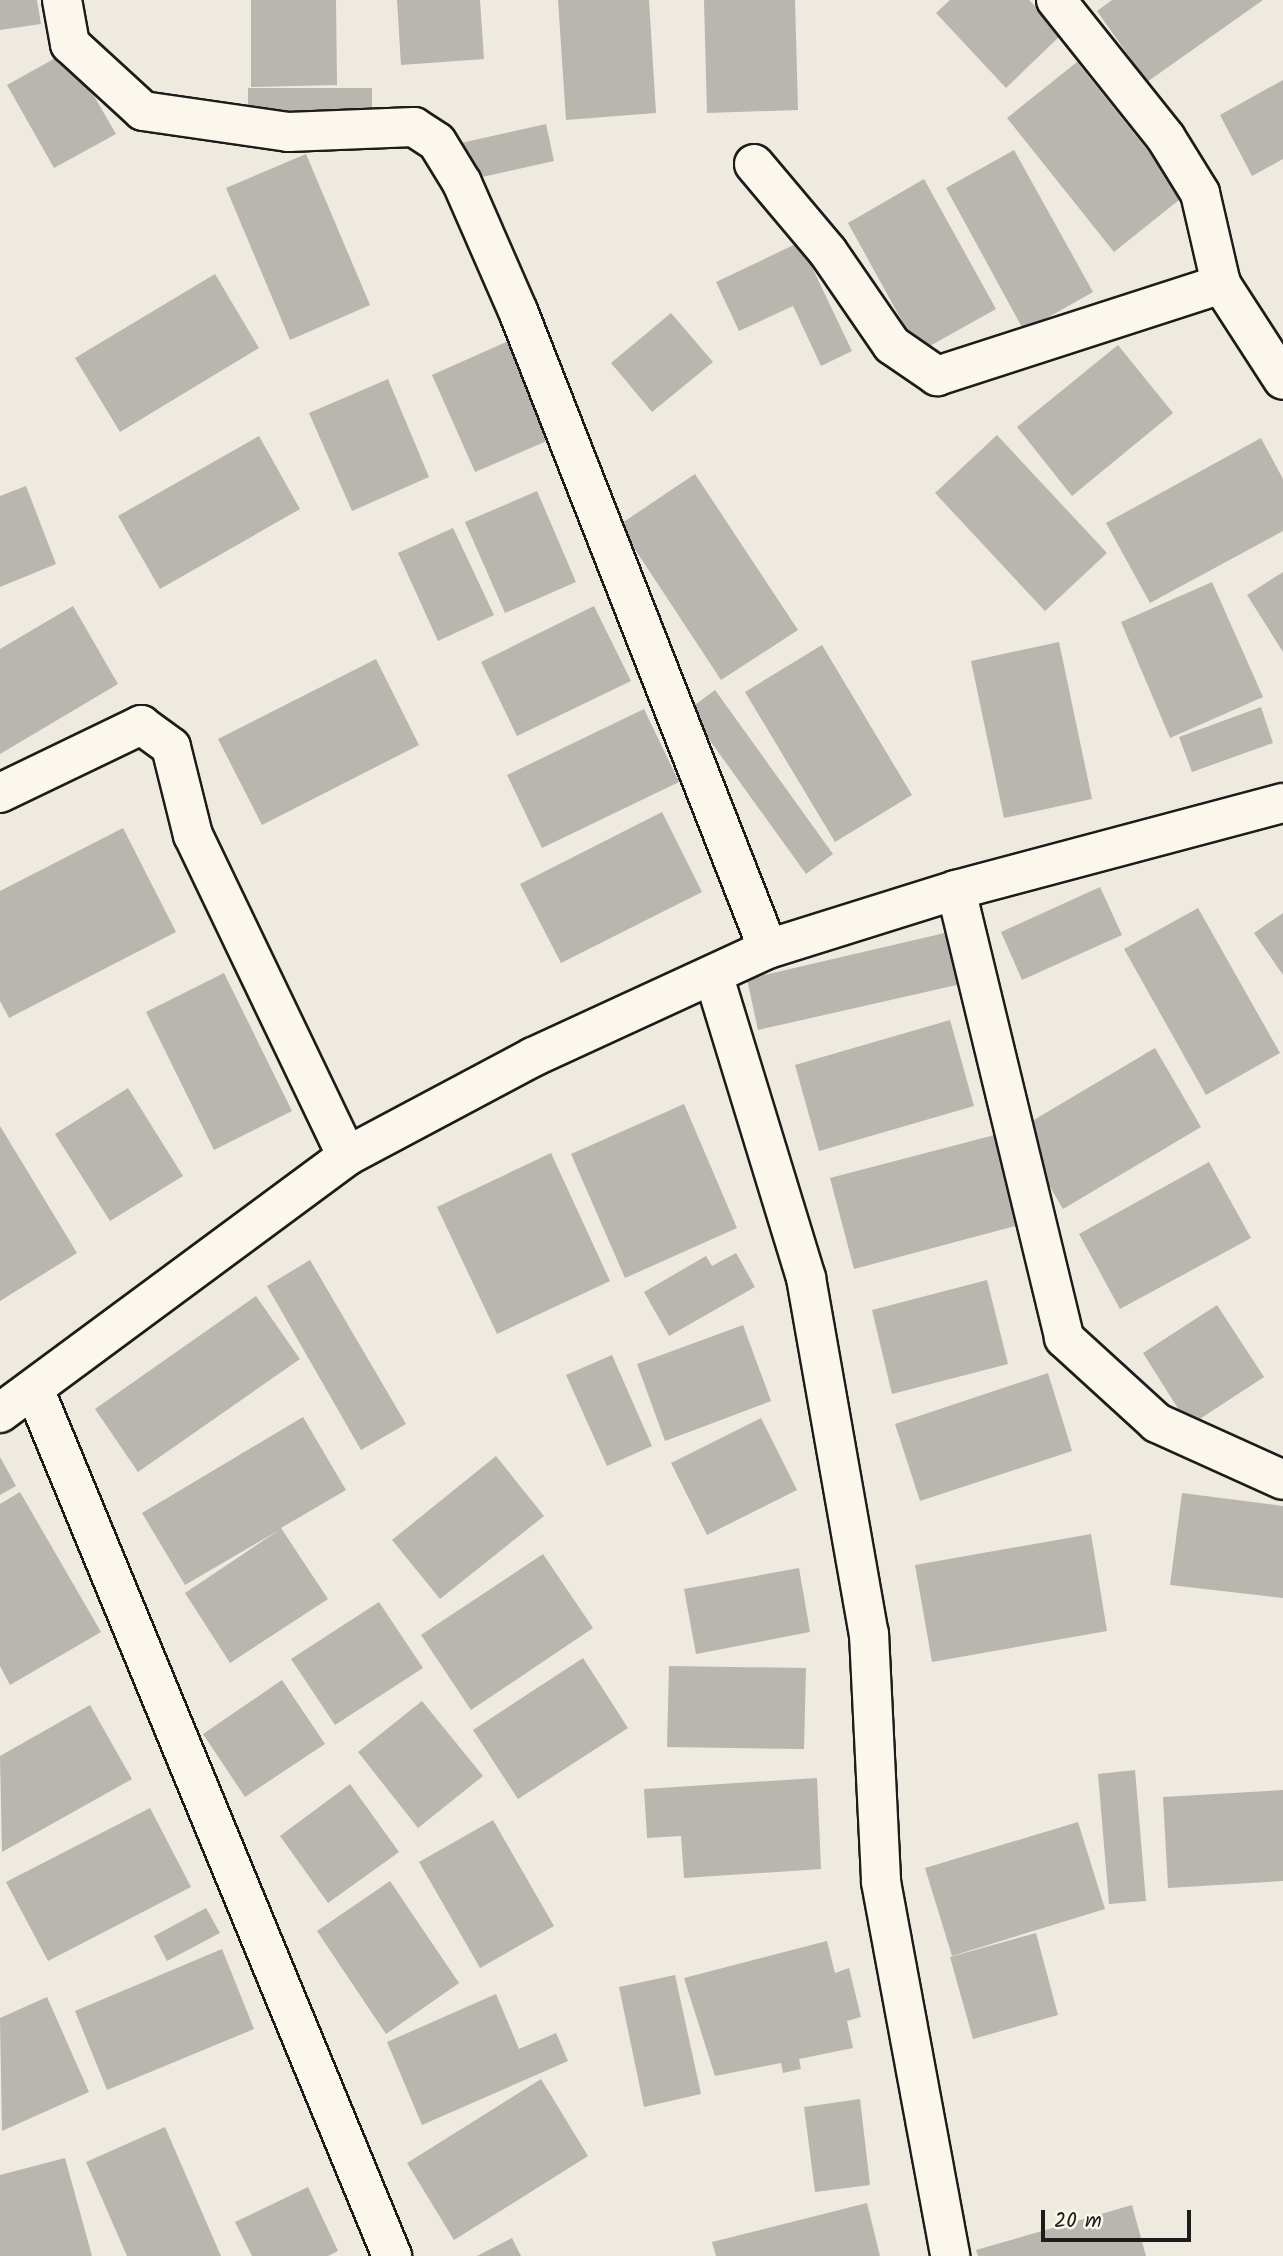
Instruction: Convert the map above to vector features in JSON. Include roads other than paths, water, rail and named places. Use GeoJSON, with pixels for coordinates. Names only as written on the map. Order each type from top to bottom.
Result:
{"type":"FeatureCollection","features":[{"type":"Feature","properties":{"kind":"street"},"geometry":{"type":"LineString","coordinates":[[62,0],[70,44],[143,111],[288,132],[414,127],[437,142],[462,183],[518,311],[768,949]]}},
{"type":"Feature","properties":{"kind":"street"},"geometry":{"type":"LineString","coordinates":[[1056,0],[1167,138],[1200,192],[1222,285],[1283,380]]}},
{"type":"Feature","properties":{"kind":"street"},"geometry":{"type":"LineString","coordinates":[[754,164],[828,252],[892,345],[937,376],[1222,285]]}},
{"type":"Feature","properties":{"kind":"street"},"geometry":{"type":"LineString","coordinates":[[0,793],[141,725],[171,747],[192,835],[347,1156]]}},
{"type":"Feature","properties":{"kind":"street"},"geometry":{"type":"LineString","coordinates":[[0,1413],[35,1391],[347,1156],[534,1057],[714,977],[768,949],[956,890],[1283,803]]}},
{"type":"Feature","properties":{"kind":"street"},"geometry":{"type":"LineString","coordinates":[[956,890],[1064,1338],[1157,1423],[1283,1480]]}},
{"type":"Feature","properties":{"kind":"street"},"geometry":{"type":"LineString","coordinates":[[714,977],[806,1278],[869,1634],[881,1882],[950,2256]]}},
{"type":"Feature","properties":{"kind":"street"},"geometry":{"type":"LineString","coordinates":[[35,1391],[392,2256]]}}]}
